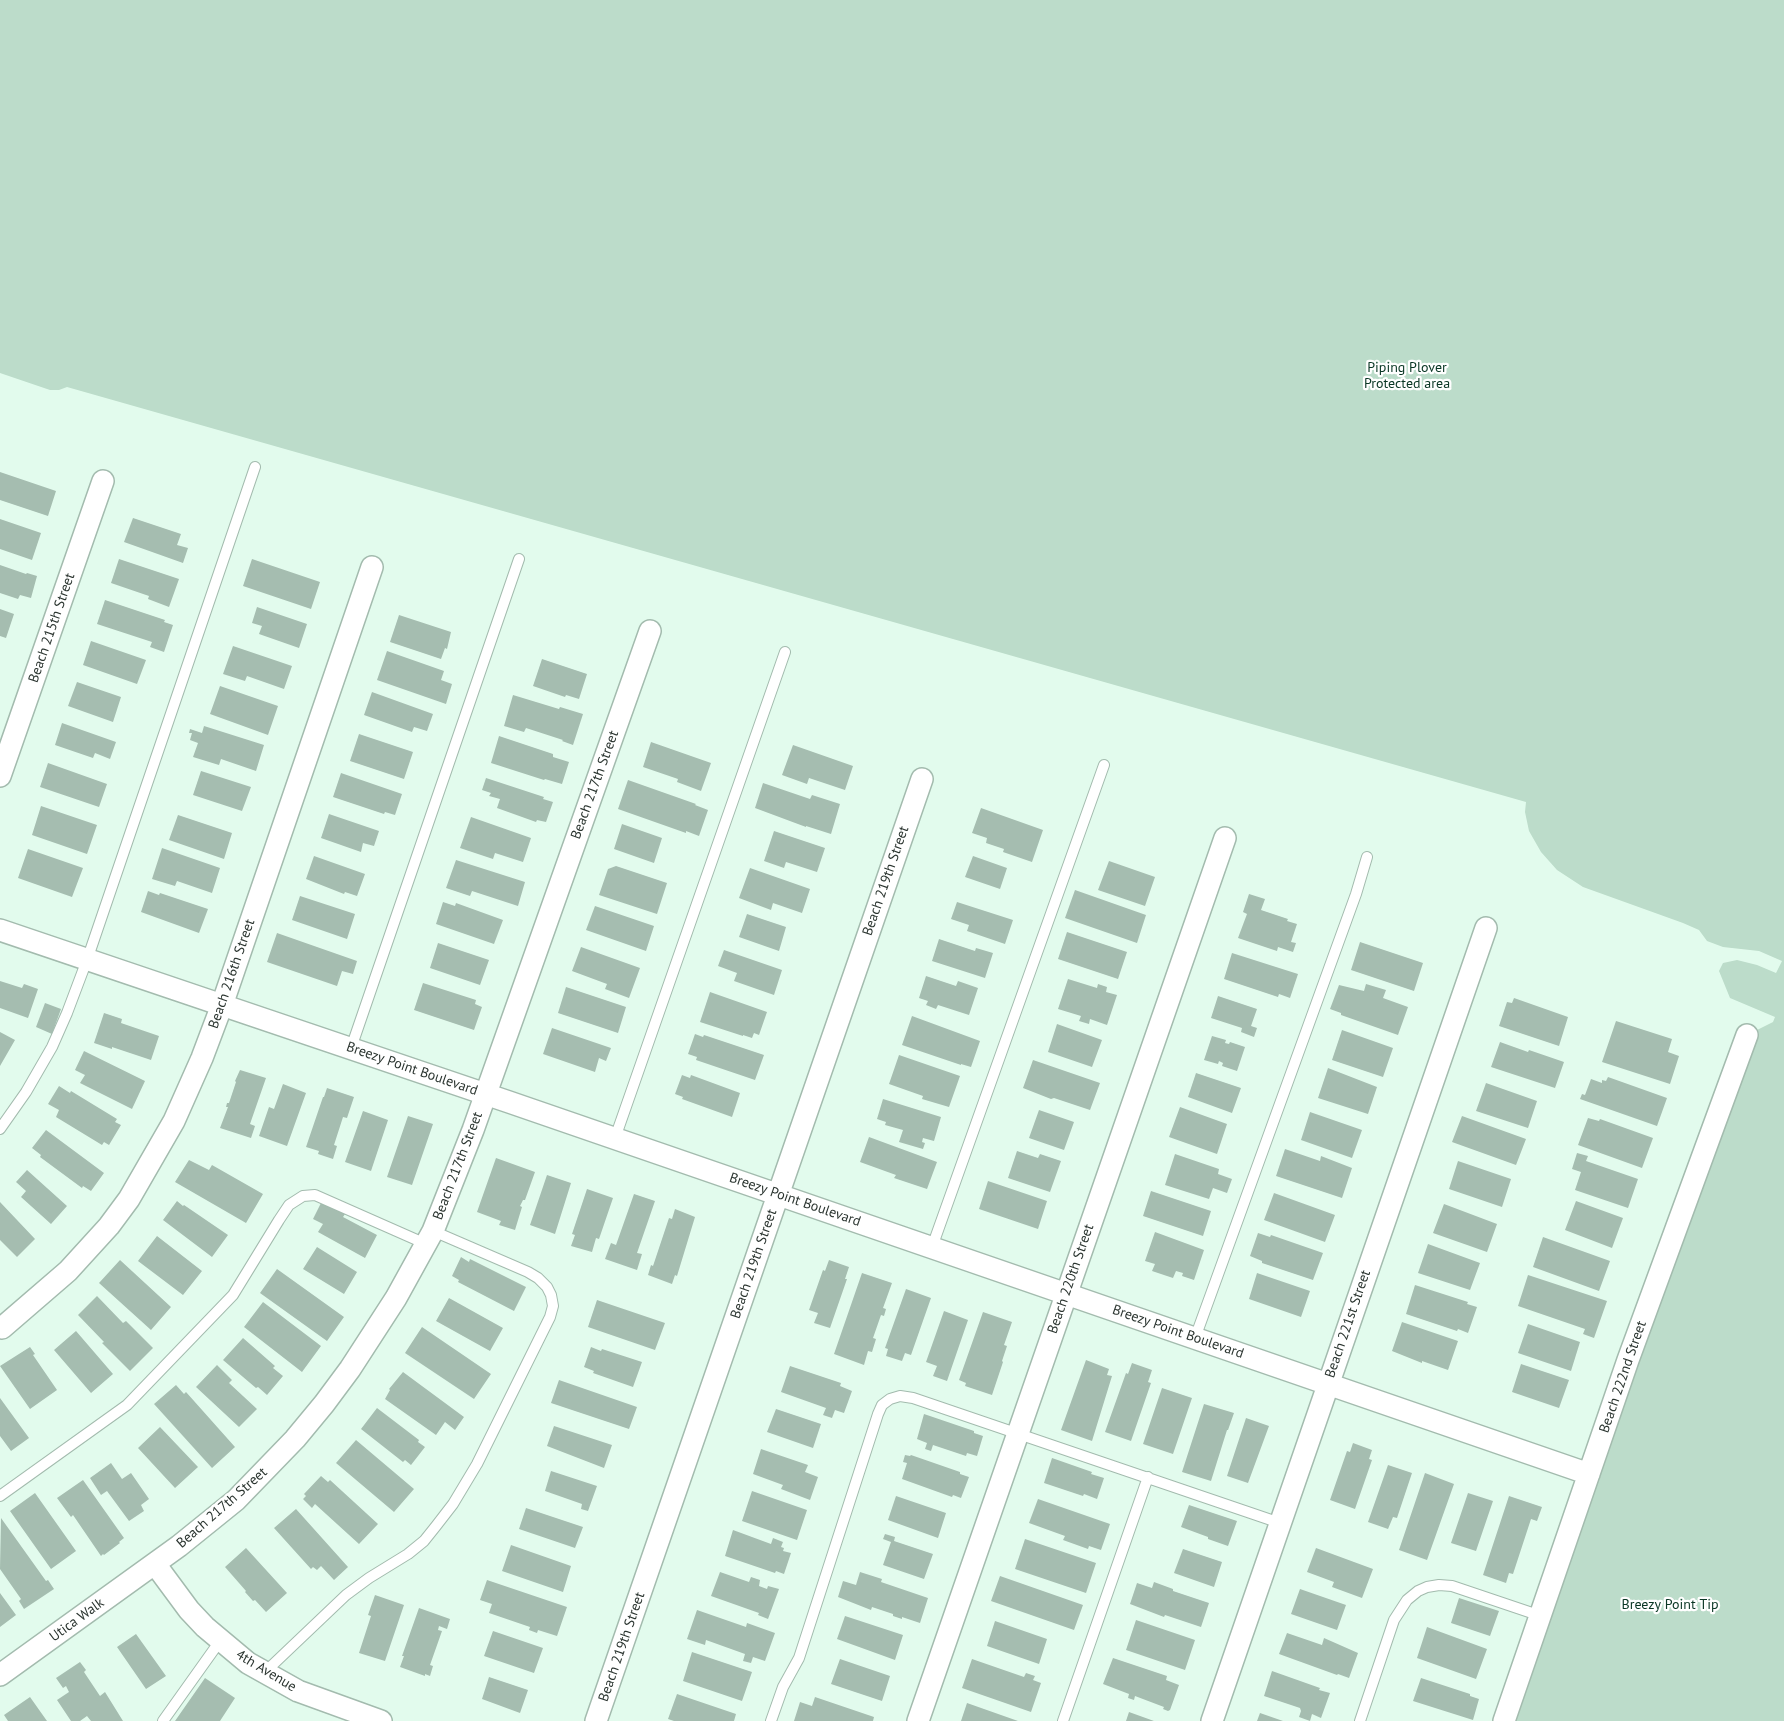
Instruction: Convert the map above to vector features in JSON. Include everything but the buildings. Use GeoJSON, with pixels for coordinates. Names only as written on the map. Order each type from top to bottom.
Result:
{"type":"FeatureCollection","features":[{"type":"Feature","properties":{"kind":"street","name":"Beach 215th Street"},"geometry":{"type":"LineString","coordinates":[[0,776],[103,481]]}},
{"type":"Feature","properties":{"kind":"street","name":"Beach 216th Street"},"geometry":{"type":"LineString","coordinates":[[1,1329],[75,1264],[109,1226],[129,1199],[174,1121],[198,1067],[222,1005],[372,566]]}},
{"type":"Feature","properties":{"kind":"street","name":"Beach 217th Street"},"geometry":{"type":"LineString","coordinates":[[155,1564],[205,1527],[236,1500],[295,1439],[345,1376],[373,1335],[404,1284],[429,1237],[457,1173],[486,1094],[650,631]]}},
{"type":"Feature","properties":{"kind":"street","name":"Beach 219th Street"},"geometry":{"type":"LineString","coordinates":[[596,1721],[922,779]]}},
{"type":"Feature","properties":{"kind":"street","name":"Beach 220th Street"},"geometry":{"type":"LineString","coordinates":[[918,1721],[1225,838]]}},
{"type":"Feature","properties":{"kind":"street","name":"Beach 221st Street"},"geometry":{"type":"LineString","coordinates":[[1212,1721],[1486,928]]}},
{"type":"Feature","properties":{"kind":"street","name":"Breezy Point Boulevard"},"geometry":{"type":"LineString","coordinates":[[0,930],[615,1138],[1589,1474]]}},
{"type":"Feature","properties":{"kind":"street","name":"Beach 222nd Street"},"geometry":{"type":"LineString","coordinates":[[1504,1721],[1628,1360],[1747,1035]]}},
{"type":"Feature","properties":{"kind":"street","name":"4th Avenue"},"geometry":{"type":"LineString","coordinates":[[155,1564],[189,1610],[220,1641],[248,1663],[305,1694],[381,1721]]}},
{"type":"Feature","properties":{"kind":"street","name":"Utica Walk"},"geometry":{"type":"LineString","coordinates":[[0,1676],[155,1564]]}},
{"type":"Feature","properties":{"kind":"lane"},"geometry":{"type":"LineString","coordinates":[[0,1129],[26,1092],[52,1047],[67,1014],[255,467]]}},
{"type":"Feature","properties":{"kind":"lane"},"geometry":{"type":"LineString","coordinates":[[351,1048],[518,559]]}},
{"type":"Feature","properties":{"kind":"lane"},"geometry":{"type":"LineString","coordinates":[[615,1138],[785,652]]}},
{"type":"Feature","properties":{"kind":"lane"},"geometry":{"type":"LineString","coordinates":[[932,1248],[1104,765]]}},
{"type":"Feature","properties":{"kind":"lane"},"geometry":{"type":"LineString","coordinates":[[1195,1338],[1356,894],[1367,856]]}},
{"type":"Feature","properties":{"kind":"lane"},"geometry":{"type":"LineString","coordinates":[[0,1496],[127,1405],[233,1296],[290,1205],[303,1196],[315,1195],[528,1272],[538,1278],[551,1295],[550,1317],[477,1464],[454,1504],[424,1541],[408,1554],[346,1595],[264,1673]]}},
{"type":"Feature","properties":{"kind":"lane"},"geometry":{"type":"LineString","coordinates":[[771,1721],[783,1687],[798,1658],[875,1423],[882,1405],[890,1399],[900,1396],[913,1398],[1280,1523]]}},
{"type":"Feature","properties":{"kind":"lane"},"geometry":{"type":"LineString","coordinates":[[1063,1721],[1148,1477]]}},
{"type":"Feature","properties":{"kind":"lane"},"geometry":{"type":"LineString","coordinates":[[1360,1721],[1394,1620],[1407,1600],[1418,1592],[1427,1587],[1439,1585],[1452,1586],[1541,1616]]}},
{"type":"Feature","properties":{"kind":"lane"},"geometry":{"type":"LineString","coordinates":[[163,1721],[220,1641]]}},
{"type":"Feature","properties":{"kind":"green space","name":"Piping Plover Protected area"},"geometry":{"type":"Polygon","coordinates":[[[0,0],[1784,0],[1784,1721],[1508,1721],[1747,1035],[1773,1022],[1775,1017],[1730,998],[1719,971],[1723,963],[1737,960],[1757,965],[1776,973],[1782,961],[1759,951],[1723,947],[1707,941],[1699,930],[1683,923],[1583,887],[1557,870],[1541,852],[1529,831],[1525,812],[1526,802],[67,387],[59,390],[50,390],[0,373],[0,0]]]}},
{"type":"Feature","properties":{"kind":"park label","name":"Breezy Point Tip"},"geometry":{"type":"Point","coordinates":[1670,1605]}}]}
